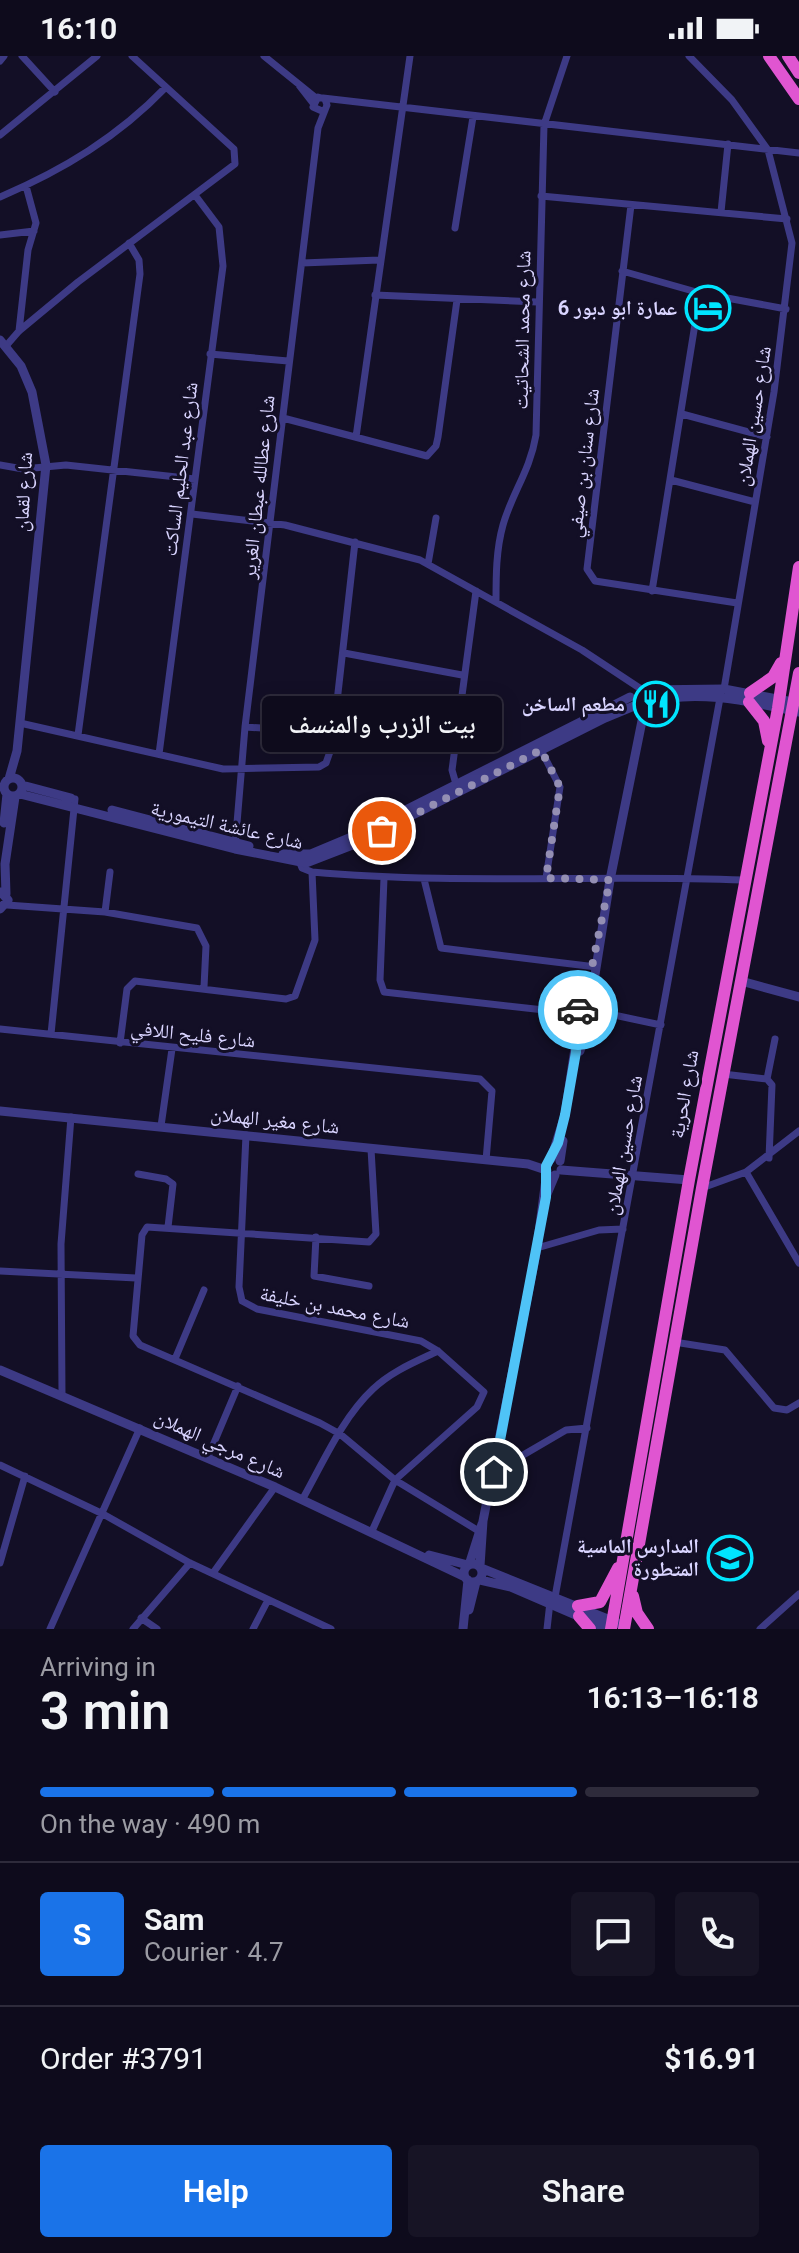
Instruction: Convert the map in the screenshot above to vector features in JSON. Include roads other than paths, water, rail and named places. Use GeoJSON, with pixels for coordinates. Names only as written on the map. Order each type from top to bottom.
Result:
{"type":"FeatureCollection","features":[{"type":"Feature","properties":{"kind":"highway"},"geometry":{"type":"LineString","coordinates":[[769,56],[799,99]]}},
{"type":"Feature","properties":{"kind":"highway"},"geometry":{"type":"LineString","coordinates":[[788,56],[799,73]]}},
{"type":"Feature","properties":{"kind":"highway","name":"شارع الحرية"},"geometry":{"type":"LineString","coordinates":[[610,1626],[769,752],[791,708],[784,652],[799,567]]}},
{"type":"Feature","properties":{"kind":"highway"},"geometry":{"type":"LineString","coordinates":[[769,752],[764,721],[749,697],[773,677],[784,652]]}},
{"type":"Feature","properties":{"kind":"highway","name":"شارع الحرية"},"geometry":{"type":"LineString","coordinates":[[625,1628],[702,1188],[799,673]]}},
{"type":"Feature","properties":{"kind":"highway"},"geometry":{"type":"LineString","coordinates":[[590,1629],[578,1611],[600,1602],[623,1563]]}},
{"type":"Feature","properties":{"kind":"highway"},"geometry":{"type":"LineString","coordinates":[[631,1590],[637,1613],[648,1629]]}},
{"type":"Feature","properties":{"kind":"street"},"geometry":{"type":"LineString","coordinates":[[0,61],[4,56]]}},
{"type":"Feature","properties":{"kind":"street"},"geometry":{"type":"LineString","coordinates":[[22,56],[55,92]]}},
{"type":"Feature","properties":{"kind":"street"},"geometry":{"type":"LineString","coordinates":[[0,135],[97,56]]}},
{"type":"Feature","properties":{"kind":"street"},"geometry":{"type":"LineString","coordinates":[[3,343],[129,243],[232,169],[236,153],[132,56]]}},
{"type":"Feature","properties":{"kind":"street"},"geometry":{"type":"LineString","coordinates":[[265,56],[319,104],[345,98],[473,117],[799,153]]}},
{"type":"Feature","properties":{"kind":"street"},"geometry":{"type":"LineString","coordinates":[[356,437],[410,56]]}},
{"type":"Feature","properties":{"kind":"street","name":"شارع محمد الشحاتيت"},"geometry":{"type":"LineString","coordinates":[[496,602],[497,562],[503,526],[524,480],[536,435],[537,302],[544,125],[567,56]]}},
{"type":"Feature","properties":{"kind":"street"},"geometry":{"type":"LineString","coordinates":[[689,56],[720,85],[768,150]]}},
{"type":"Feature","properties":{"kind":"street"},"geometry":{"type":"LineString","coordinates":[[0,197],[26,186],[102,143],[141,113],[166,87]]}},
{"type":"Feature","properties":{"kind":"street","name":"شارع عطالله عبطان الغرير"},"geometry":{"type":"LineString","coordinates":[[235,846],[245,727],[319,104]]}},
{"type":"Feature","properties":{"kind":"street"},"geometry":{"type":"LineString","coordinates":[[455,228],[473,117]]}},
{"type":"Feature","properties":{"kind":"street"},"geometry":{"type":"LineString","coordinates":[[721,212],[728,144]]}},
{"type":"Feature","properties":{"kind":"street","name":"شارع حسين الهملان"},"geometry":{"type":"LineString","coordinates":[[547,1629],[634,1174],[767,437],[792,258],[787,219],[768,150]]}},
{"type":"Feature","properties":{"kind":"street"},"geometry":{"type":"LineString","coordinates":[[19,331],[28,250],[36,223],[26,186]]}},
{"type":"Feature","properties":{"kind":"street","name":"شارع عبد الحليم الساكت"},"geometry":{"type":"LineString","coordinates":[[159,754],[224,250],[219,227],[195,195]]}},
{"type":"Feature","properties":{"kind":"street"},"geometry":{"type":"LineString","coordinates":[[541,196],[787,219]]}},
{"type":"Feature","properties":{"kind":"street","name":"شارع سنان بن صيفي"},"geometry":{"type":"LineString","coordinates":[[631,205],[587,569],[595,581],[737,603]]}},
{"type":"Feature","properties":{"kind":"street"},"geometry":{"type":"LineString","coordinates":[[0,235],[34,231]]}},
{"type":"Feature","properties":{"kind":"street"},"geometry":{"type":"LineString","coordinates":[[78,735],[140,274],[139,260],[129,243]]}},
{"type":"Feature","properties":{"kind":"street"},"geometry":{"type":"LineString","coordinates":[[302,263],[379,260]]}},
{"type":"Feature","properties":{"kind":"street"},"geometry":{"type":"LineString","coordinates":[[622,271],[700,293],[786,309]]}},
{"type":"Feature","properties":{"kind":"street"},"geometry":{"type":"LineString","coordinates":[[652,591],[700,293]]}},
{"type":"Feature","properties":{"kind":"street"},"geometry":{"type":"LineString","coordinates":[[375,295],[537,302]]}},
{"type":"Feature","properties":{"kind":"street"},"geometry":{"type":"LineString","coordinates":[[283,418],[422,456],[436,446],[457,300]]}},
{"type":"Feature","properties":{"kind":"street","name":"شارع لقمان"},"geometry":{"type":"LineString","coordinates":[[0,860],[17,751],[46,465],[32,392],[21,366],[3,343]]}},
{"type":"Feature","properties":{"kind":"street"},"geometry":{"type":"LineString","coordinates":[[210,354],[288,361]]}},
{"type":"Feature","properties":{"kind":"street"},"geometry":{"type":"LineString","coordinates":[[682,414],[767,437]]}},
{"type":"Feature","properties":{"kind":"street"},"geometry":{"type":"LineString","coordinates":[[0,465],[23,469],[46,465],[195,479]]}},
{"type":"Feature","properties":{"kind":"street"},"geometry":{"type":"LineString","coordinates":[[671,480],[755,502]]}},
{"type":"Feature","properties":{"kind":"street"},"geometry":{"type":"LineString","coordinates":[[192,514],[271,523],[355,542],[428,564],[623,677],[639,699],[637,745],[586,1015],[546,1197],[463,1627]]}},
{"type":"Feature","properties":{"kind":"street"},"geometry":{"type":"LineString","coordinates":[[428,564],[436,518]]}},
{"type":"Feature","properties":{"kind":"street"},"geometry":{"type":"LineString","coordinates":[[20,723],[241,771],[319,767],[330,755],[334,733],[355,542]]}},
{"type":"Feature","properties":{"kind":"street"},"geometry":{"type":"LineString","coordinates":[[456,784],[452,770],[462,675],[476,591]]}},
{"type":"Feature","properties":{"kind":"street"},"geometry":{"type":"LineString","coordinates":[[344,653],[462,675]]}},
{"type":"Feature","properties":{"kind":"street"},"geometry":{"type":"LineString","coordinates":[[639,699],[722,694],[749,697],[791,708]]}},
{"type":"Feature","properties":{"kind":"street","name":"شارع عائشة التيمورية"},"geometry":{"type":"LineString","coordinates":[[298,859],[354,836],[456,784],[639,699]]}},
{"type":"Feature","properties":{"kind":"street","name":"شارع عائشة التيمورية"},"geometry":{"type":"LineString","coordinates":[[10,787],[235,846],[298,859],[355,844],[639,699]]}},
{"type":"Feature","properties":{"kind":"street"},"geometry":{"type":"LineString","coordinates":[[245,727],[376,735]]}},
{"type":"Feature","properties":{"kind":"street"},"geometry":{"type":"LineString","coordinates":[[541,750],[560,787],[546,878]]}},
{"type":"Feature","properties":{"kind":"street","name":"شارع لقمان"},"geometry":{"type":"LineString","coordinates":[[0,920],[4,901],[10,787]]}},
{"type":"Feature","properties":{"kind":"street"},"geometry":{"type":"LineString","coordinates":[[51,1034],[74,802]]}},
{"type":"Feature","properties":{"kind":"street"},"geometry":{"type":"LineString","coordinates":[[298,859],[312,872],[384,878],[610,880],[686,876],[744,880]]}},
{"type":"Feature","properties":{"kind":"street"},"geometry":{"type":"LineString","coordinates":[[105,912],[110,872]]}},
{"type":"Feature","properties":{"kind":"street"},"geometry":{"type":"LineString","coordinates":[[120,1043],[127,989],[131,983],[204,987],[286,999],[295,996],[312,957],[317,925],[312,872]]}},
{"type":"Feature","properties":{"kind":"street"},"geometry":{"type":"LineString","coordinates":[[384,878],[380,980],[384,992],[661,1025]]}},
{"type":"Feature","properties":{"kind":"street"},"geometry":{"type":"LineString","coordinates":[[424,879],[441,948],[595,963]]}},
{"type":"Feature","properties":{"kind":"street"},"geometry":{"type":"LineString","coordinates":[[4,901],[26,906],[105,912],[197,928],[204,936],[206,946],[204,987]]}},
{"type":"Feature","properties":{"kind":"street"},"geometry":{"type":"LineString","coordinates":[[741,981],[799,997]]}},
{"type":"Feature","properties":{"kind":"street","name":"شارع فليح اللافي"},"geometry":{"type":"LineString","coordinates":[[0,1029],[172,1049],[429,1072],[486,1081],[492,1091],[486,1160]]}},
{"type":"Feature","properties":{"kind":"street"},"geometry":{"type":"LineString","coordinates":[[767,1079],[775,1039]]}},
{"type":"Feature","properties":{"kind":"street"},"geometry":{"type":"LineString","coordinates":[[161,1126],[172,1049]]}},
{"type":"Feature","properties":{"kind":"street"},"geometry":{"type":"LineString","coordinates":[[723,1074],[767,1079],[772,1085],[769,1158]]}},
{"type":"Feature","properties":{"kind":"street","name":"شارع مغير الهملان"},"geometry":{"type":"LineString","coordinates":[[0,1109],[689,1180]]}},
{"type":"Feature","properties":{"kind":"street"},"geometry":{"type":"LineString","coordinates":[[62,1394],[60,1275],[71,1117]]}},
{"type":"Feature","properties":{"kind":"street"},"geometry":{"type":"LineString","coordinates":[[702,1188],[746,1172],[769,1158],[799,1131]]}},
{"type":"Feature","properties":{"kind":"street","name":"شارع محمد بن خليفة"},"geometry":{"type":"LineString","coordinates":[[246,1135],[239,1296],[247,1305],[413,1338],[438,1351],[481,1388],[483,1401],[395,1480],[372,1531]]}},
{"type":"Feature","properties":{"kind":"street"},"geometry":{"type":"LineString","coordinates":[[371,1149],[374,1239],[149,1226],[143,1232],[136,1278],[134,1340],[340,1434],[395,1480],[480,1532]]}},
{"type":"Feature","properties":{"kind":"street"},"geometry":{"type":"LineString","coordinates":[[746,1172],[799,1263]]}},
{"type":"Feature","properties":{"kind":"street"},"geometry":{"type":"LineString","coordinates":[[138,1174],[166,1179],[173,1184],[168,1227]]}},
{"type":"Feature","properties":{"kind":"street"},"geometry":{"type":"LineString","coordinates":[[537,1248],[599,1230],[623,1229]]}},
{"type":"Feature","properties":{"kind":"street"},"geometry":{"type":"LineString","coordinates":[[316,1237],[314,1276],[369,1286]]}},
{"type":"Feature","properties":{"kind":"street"},"geometry":{"type":"LineString","coordinates":[[0,1271],[136,1278]]}},
{"type":"Feature","properties":{"kind":"street"},"geometry":{"type":"LineString","coordinates":[[175,1359],[204,1290]]}},
{"type":"Feature","properties":{"kind":"street"},"geometry":{"type":"LineString","coordinates":[[674,1342],[728,1351],[774,1408],[787,1410],[799,1403]]}},
{"type":"Feature","properties":{"kind":"street"},"geometry":{"type":"LineString","coordinates":[[302,1500],[340,1434],[376,1386],[403,1367],[438,1351]]}},
{"type":"Feature","properties":{"kind":"street","name":"شارع مرجي الهملان"},"geometry":{"type":"LineString","coordinates":[[0,1370],[208,1457],[472,1580],[495,1581],[552,1600]]}},
{"type":"Feature","properties":{"kind":"street"},"geometry":{"type":"LineString","coordinates":[[208,1457],[238,1386]]}},
{"type":"Feature","properties":{"kind":"street"},"geometry":{"type":"LineString","coordinates":[[50,1629],[140,1428]]}},
{"type":"Feature","properties":{"kind":"street"},"geometry":{"type":"LineString","coordinates":[[494,1472],[566,1430],[587,1428]]}},
{"type":"Feature","properties":{"kind":"street"},"geometry":{"type":"LineString","coordinates":[[0,1465],[103,1514],[190,1563],[331,1629]]}},
{"type":"Feature","properties":{"kind":"street"},"geometry":{"type":"LineString","coordinates":[[0,1562],[25,1476]]}},
{"type":"Feature","properties":{"kind":"street"},"geometry":{"type":"LineString","coordinates":[[213,1573],[275,1487]]}},
{"type":"Feature","properties":{"kind":"street","name":"شارع مرجي الهملان"},"geometry":{"type":"LineString","coordinates":[[424,1555],[474,1566],[610,1626],[625,1628]]}},
{"type":"Feature","properties":{"kind":"street"},"geometry":{"type":"LineString","coordinates":[[133,1629],[190,1563]]}},
{"type":"Feature","properties":{"kind":"street"},"geometry":{"type":"LineString","coordinates":[[472,1580],[474,1566]]}},
{"type":"Feature","properties":{"kind":"street"},"geometry":{"type":"LineString","coordinates":[[760,1629],[797,1598]]}},
{"type":"Feature","properties":{"kind":"street"},"geometry":{"type":"LineString","coordinates":[[253,1629],[268,1600]]}},
{"type":"Feature","properties":{"kind":"street"},"geometry":{"type":"LineString","coordinates":[[141,1618],[157,1629]]}},
{"type":"Feature","properties":{"kind":"place","name":"عمارة ابو دبور 6"},"geometry":{"type":"Point","coordinates":[708,308]}},
{"type":"Feature","properties":{"kind":"place","name":"مطعم الساخن"},"geometry":{"type":"Point","coordinates":[656,704]}},
{"type":"Feature","properties":{"kind":"place","name":"بيت الزرب والمنسف"},"geometry":{"type":"Point","coordinates":[382,831]}},
{"type":"Feature","properties":{"kind":"place","name":"المدارس الماسية المتطورة"},"geometry":{"type":"Point","coordinates":[730,1558]}}]}
